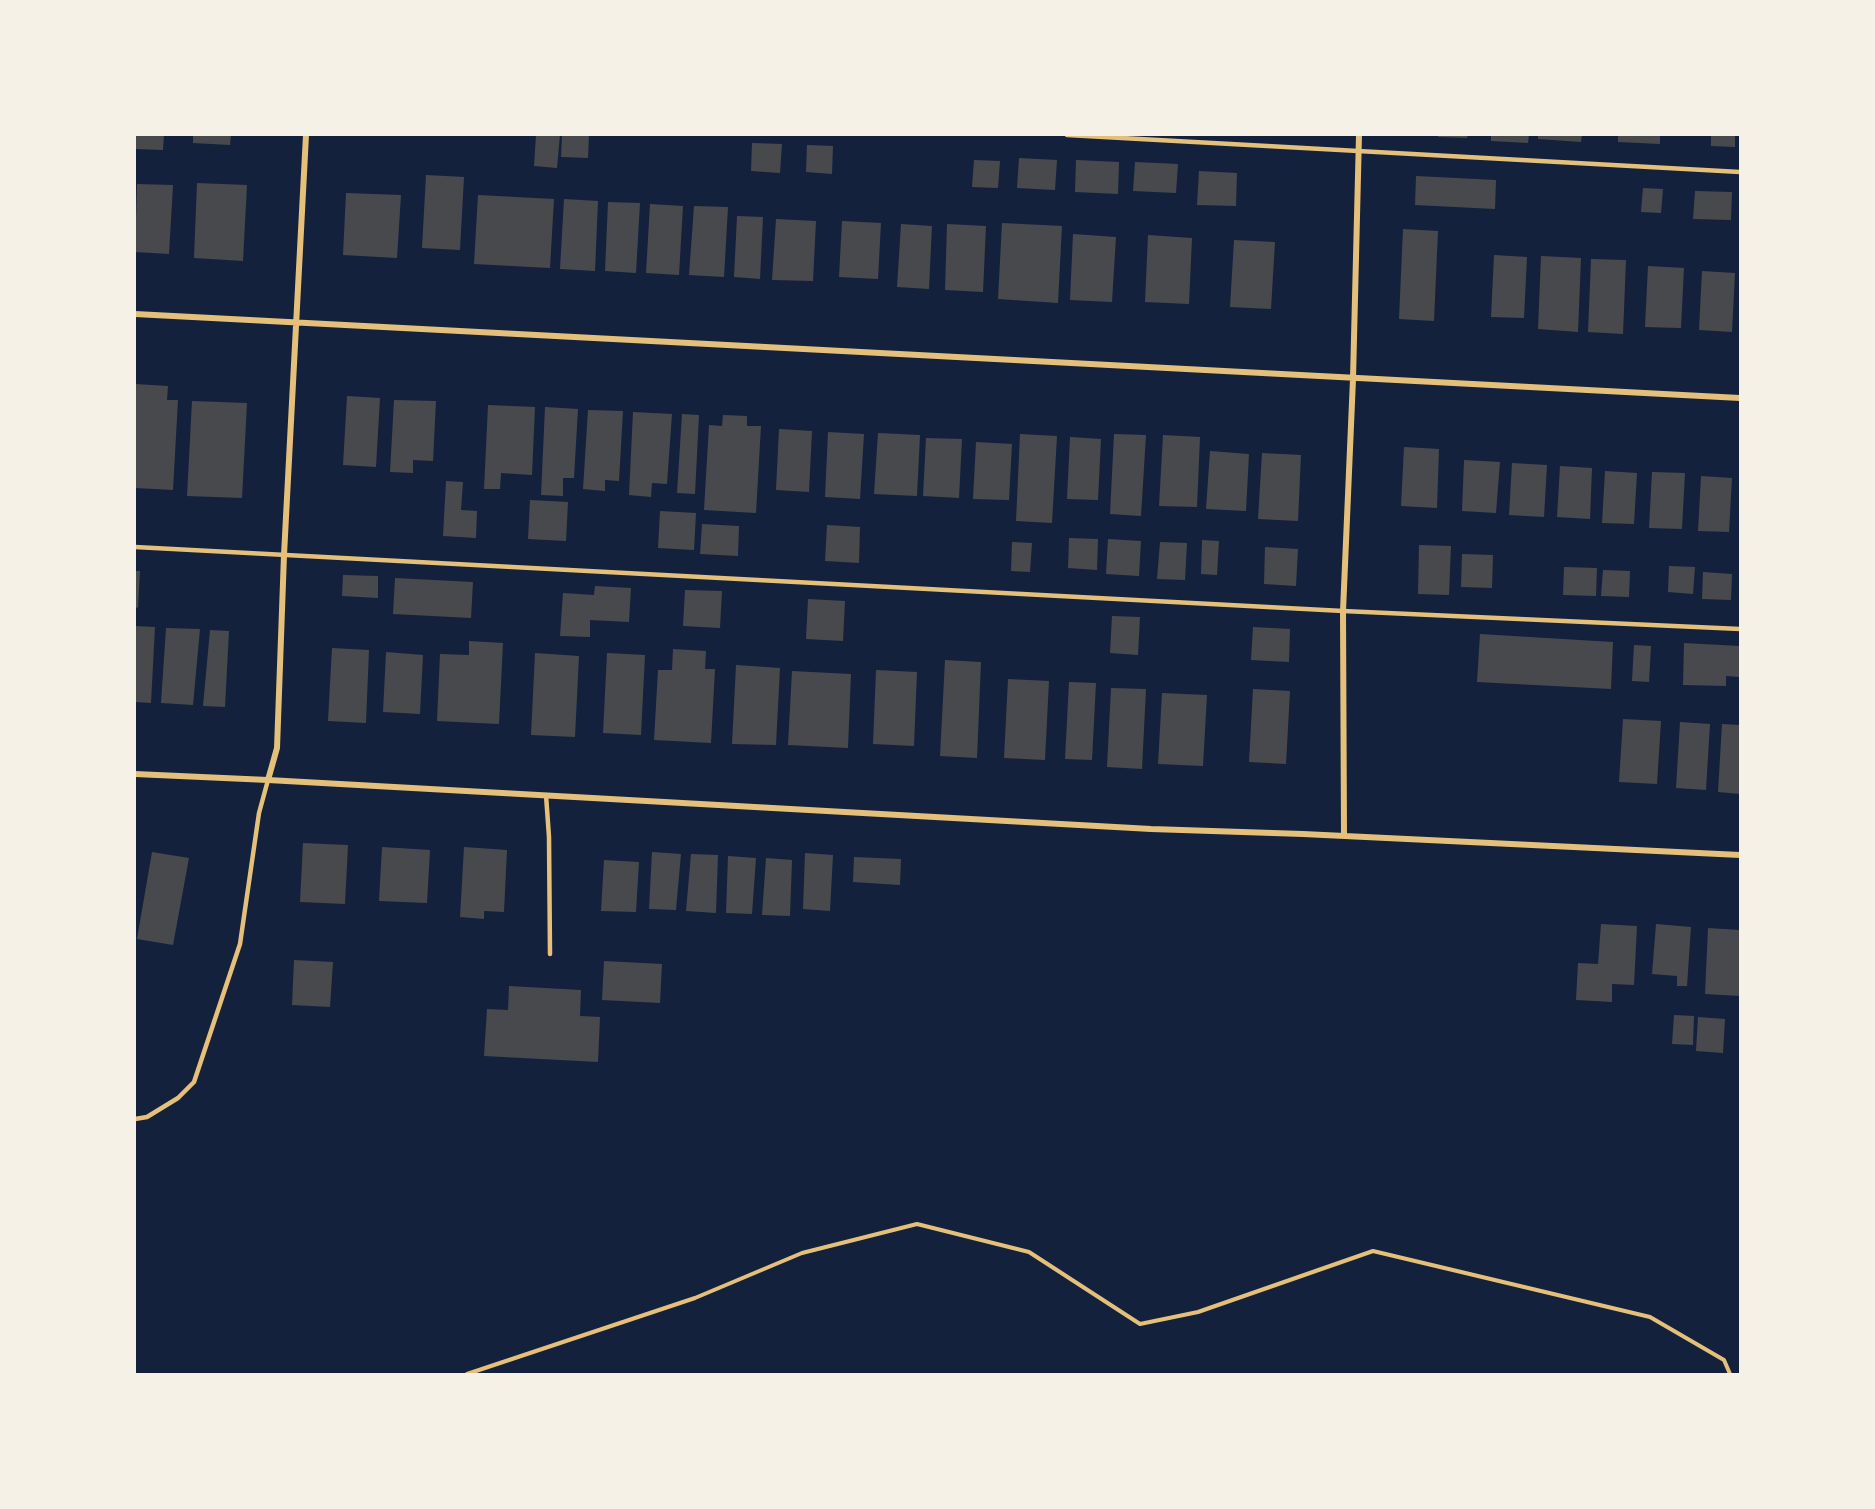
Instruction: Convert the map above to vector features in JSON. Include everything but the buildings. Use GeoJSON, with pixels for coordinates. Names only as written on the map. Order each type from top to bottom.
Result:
{"type":"FeatureCollection","features":[{"type":"Feature","properties":{"kind":"street"},"geometry":{"type":"LineString","coordinates":[[268,780],[277,748],[295,322],[306,135]]}},
{"type":"Feature","properties":{"kind":"street"},"geometry":{"type":"LineString","coordinates":[[1344,836],[1343,611],[1353,378],[1359,135]]}},
{"type":"Feature","properties":{"kind":"street"},"geometry":{"type":"LineString","coordinates":[[135,314],[1740,398]]}},
{"type":"Feature","properties":{"kind":"street"},"geometry":{"type":"LineString","coordinates":[[135,774],[1151,829],[1740,855]]}},
{"type":"Feature","properties":{"kind":"lane"},"geometry":{"type":"LineString","coordinates":[[1067,135],[1740,172]]}},
{"type":"Feature","properties":{"kind":"lane"},"geometry":{"type":"LineString","coordinates":[[135,547],[1343,611],[1740,629]]}},
{"type":"Feature","properties":{"kind":"lane"},"geometry":{"type":"LineString","coordinates":[[135,1119],[147,1118],[178,1098],[194,1082],[240,944],[259,813],[268,780]]}},
{"type":"Feature","properties":{"kind":"lane"},"geometry":{"type":"LineString","coordinates":[[546,795],[549,837],[550,954]]}},
{"type":"Feature","properties":{"kind":"path"},"geometry":{"type":"LineString","coordinates":[[466,1374],[695,1298],[802,1253],[917,1224],[1029,1252],[1140,1324],[1198,1312],[1373,1251],[1650,1317],[1724,1360],[1730,1374]]}}]}
